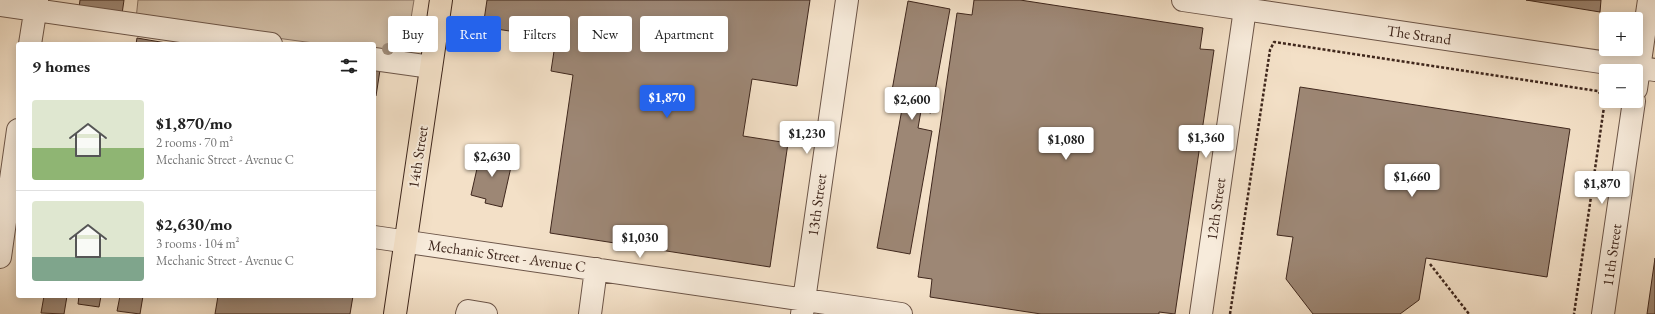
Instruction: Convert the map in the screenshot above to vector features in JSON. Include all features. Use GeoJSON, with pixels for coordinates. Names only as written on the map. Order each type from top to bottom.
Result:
{"type":"FeatureCollection","features":[{"type":"Feature","properties":{"kind":"main road","name":"14th Street"},"geometry":{"type":"LineString","coordinates":[[395,314],[441,0]]}},
{"type":"Feature","properties":{"kind":"street","name":"13th Street"},"geometry":{"type":"LineString","coordinates":[[803,307],[846,0]]}},
{"type":"Feature","properties":{"kind":"street","name":"The Strand"},"geometry":{"type":"LineString","coordinates":[[1183,0],[1561,55],[1599,65]]}},
{"type":"Feature","properties":{"kind":"street"},"geometry":{"type":"LineString","coordinates":[[1643,76],[1649,0]]}},
{"type":"Feature","properties":{"kind":"street"},"geometry":{"type":"LineString","coordinates":[[0,5],[36,5],[259,42]]}},
{"type":"Feature","properties":{"kind":"street"},"geometry":{"type":"LineString","coordinates":[[30,42],[36,5]]}},
{"type":"Feature","properties":{"kind":"street","name":"12th Street"},"geometry":{"type":"LineString","coordinates":[[1201,314],[1245,9]]}},
{"type":"Feature","properties":{"kind":"street"},"geometry":{"type":"LineString","coordinates":[[376,59],[431,67]]}},
{"type":"Feature","properties":{"kind":"street","name":"11th Street"},"geometry":{"type":"LineString","coordinates":[[1603,314],[1633,108]]}},
{"type":"Feature","properties":{"kind":"street"},"geometry":{"type":"LineString","coordinates":[[0,257],[16,142]]}},
{"type":"Feature","properties":{"kind":"street","name":"Mechanic Street - Avenue C"},"geometry":{"type":"LineString","coordinates":[[376,237],[596,270],[803,307],[901,314]]}},
{"type":"Feature","properties":{"kind":"street"},"geometry":{"type":"LineString","coordinates":[[590,314],[596,270]]}},
{"type":"Feature","properties":{"kind":"street"},"geometry":{"type":"LineString","coordinates":[[467,314],[468,311],[486,314]]}},
{"type":"Feature","properties":{"kind":"path"},"geometry":{"type":"LineString","coordinates":[[1230,314],[1270,50],[1274,42],[1598,91],[1605,100],[1574,314]]}},
{"type":"Feature","properties":{"kind":"path"},"geometry":{"type":"LineString","coordinates":[[1430,264],[1469,314]]}},
{"type":"Feature","properties":{"kind":"shaded area"},"geometry":{"type":"Polygon","coordinates":[[[138,0],[414,0],[411,16],[388,16],[388,52],[405,52],[405,55],[376,51],[376,42],[306,42],[136,19],[138,0]]]}},
{"type":"Feature","properties":{"kind":"building"},"geometry":{"type":"Polygon","coordinates":[[[80,0],[124,0],[122,14],[79,8],[80,0]]]}},
{"type":"Feature","properties":{"kind":"building"},"geometry":{"type":"Polygon","coordinates":[[[487,0],[810,0],[797,86],[752,79],[743,136],[788,143],[770,267],[550,233],[573,75],[551,71],[554,52],[570,52],[570,16],[509,16],[509,31],[501,30],[501,16],[485,16],[487,0]]]}},
{"type":"Feature","properties":{"kind":"building"},"geometry":{"type":"Polygon","coordinates":[[[974,0],[1020,0],[1203,28],[1200,49],[1214,50],[1175,314],[1159,312],[1159,314],[1041,314],[930,297],[932,279],[918,277],[957,13],[972,15],[974,0]]]}},
{"type":"Feature","properties":{"kind":"building"},"geometry":{"type":"Polygon","coordinates":[[[1526,0],[1601,0],[1600,12],[1526,0]]]}},
{"type":"Feature","properties":{"kind":"building"},"geometry":{"type":"Polygon","coordinates":[[[908,1],[950,9],[931,113],[921,111],[918,128],[932,131],[910,254],[877,248],[902,109],[889,107],[908,1]]]}},
{"type":"Feature","properties":{"kind":"building"},"geometry":{"type":"Polygon","coordinates":[[[137,38],[160,42],[136,42],[137,38]]]}},
{"type":"Feature","properties":{"kind":"building"},"geometry":{"type":"Polygon","coordinates":[[[376,70],[380,70],[376,96],[376,70]]]}},
{"type":"Feature","properties":{"kind":"building"},"geometry":{"type":"Polygon","coordinates":[[[1300,87],[1570,129],[1547,277],[1426,258],[1419,300],[1400,314],[1313,314],[1286,279],[1293,237],[1277,235],[1300,87]]]}},
{"type":"Feature","properties":{"kind":"building"},"geometry":{"type":"Polygon","coordinates":[[[481,151],[513,158],[502,207],[485,203],[486,199],[471,195],[481,151]]]}},
{"type":"Feature","properties":{"kind":"building"},"geometry":{"type":"Polygon","coordinates":[[[1655,258],[1655,314],[1647,314],[1655,258]]]}},
{"type":"Feature","properties":{"kind":"building"},"geometry":{"type":"Polygon","coordinates":[[[44,298],[67,298],[64,314],[41,313],[44,298]]]}},
{"type":"Feature","properties":{"kind":"building"},"geometry":{"type":"Polygon","coordinates":[[[79,298],[101,298],[99,307],[78,304],[79,298]]]}},
{"type":"Feature","properties":{"kind":"building"},"geometry":{"type":"Polygon","coordinates":[[[120,298],[143,298],[140,314],[117,311],[120,298]]]}},
{"type":"Feature","properties":{"kind":"building"},"geometry":{"type":"Polygon","coordinates":[[[218,298],[353,298],[350,314],[215,314],[218,298]]]}}]}
